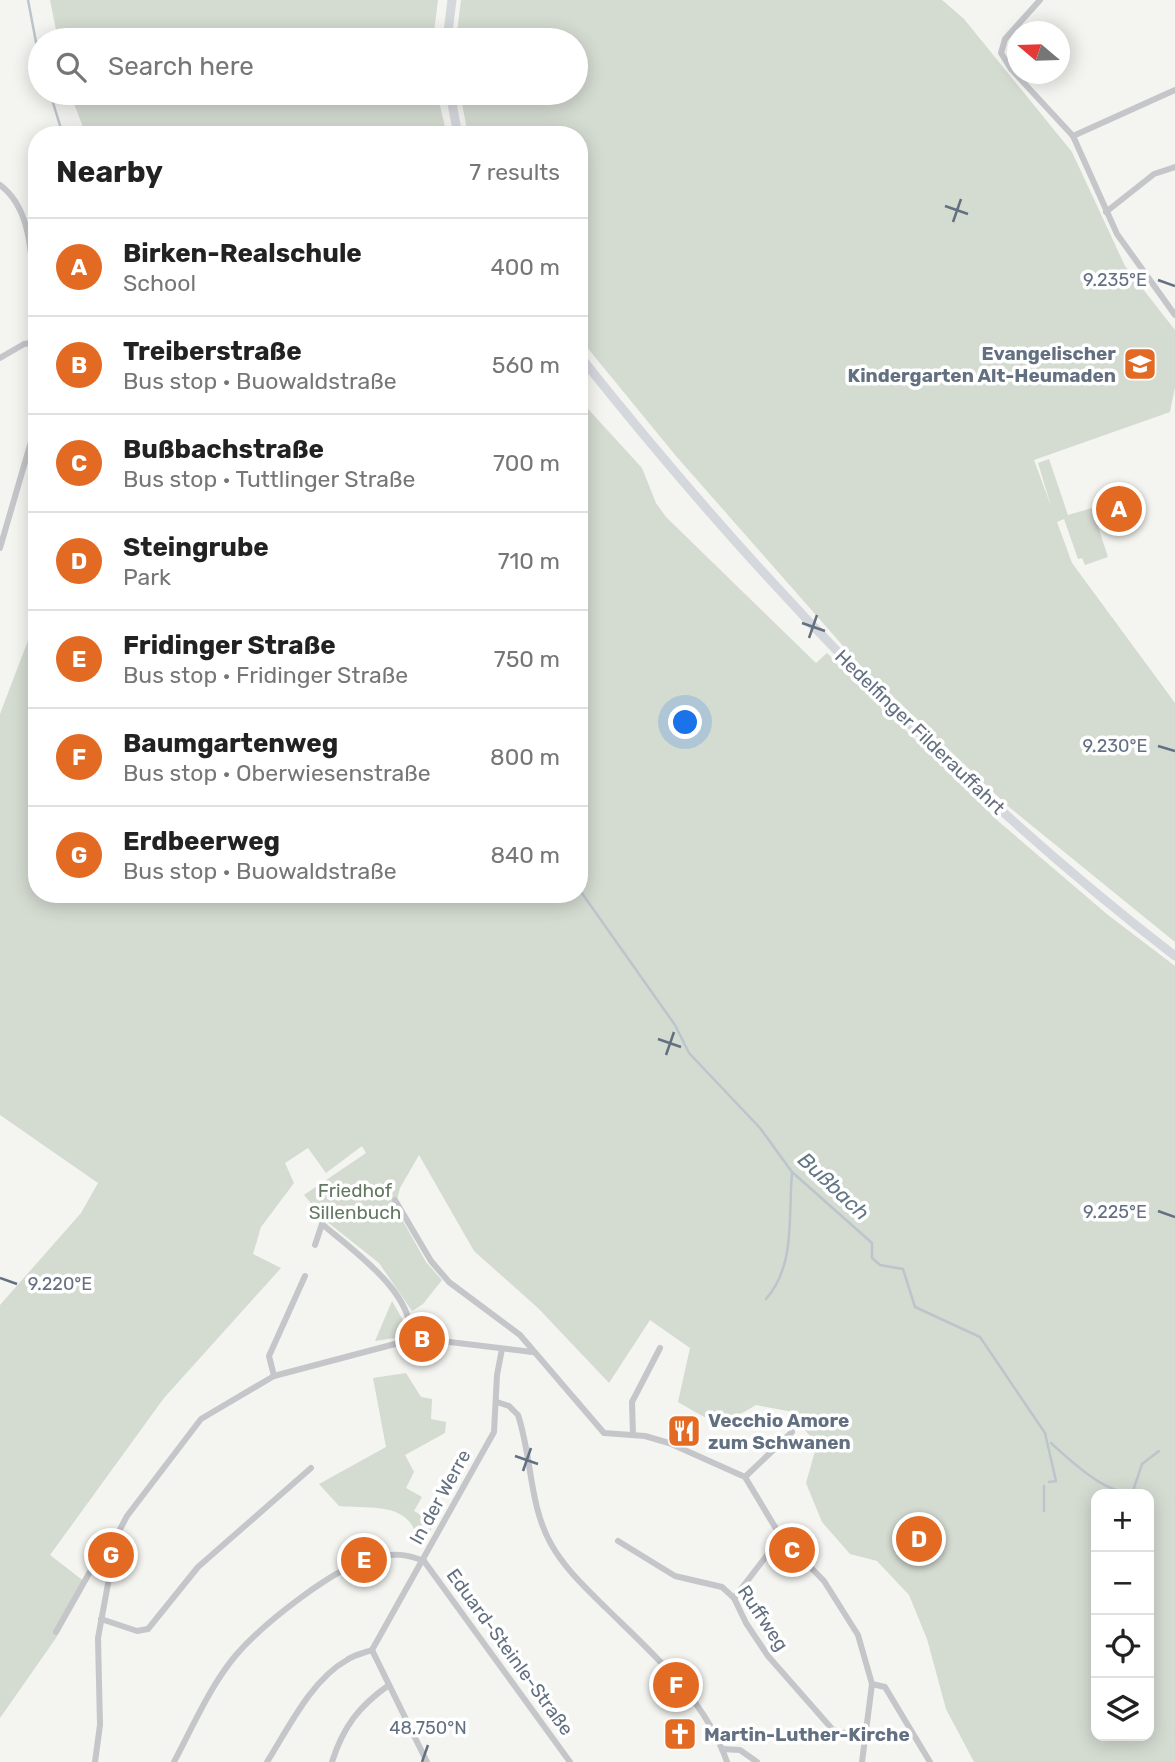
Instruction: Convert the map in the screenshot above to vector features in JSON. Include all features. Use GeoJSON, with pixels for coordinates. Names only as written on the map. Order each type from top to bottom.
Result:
{"type":"FeatureCollection","features":[{"type":"Feature","properties":{"kind":"main road"},"geometry":{"type":"LineString","coordinates":[[448,28],[452,0]]}},
{"type":"Feature","properties":{"kind":"main road"},"geometry":{"type":"LineString","coordinates":[[452,105],[456,126]]}},
{"type":"Feature","properties":{"kind":"main road","name":"Hedelfinger Filderauffahrt"},"geometry":{"type":"LineString","coordinates":[[588,366],[766,576],[853,668],[1005,815],[1175,956]]}},
{"type":"Feature","properties":{"kind":"street"},"geometry":{"type":"LineString","coordinates":[[1040,0],[1005,39],[1001,52],[1011,69],[1073,136],[1105,212],[1133,258],[1175,315]]}},
{"type":"Feature","properties":{"kind":"street"},"geometry":{"type":"LineString","coordinates":[[1073,136],[1175,90]]}},
{"type":"Feature","properties":{"kind":"street"},"geometry":{"type":"LineString","coordinates":[[1105,212],[1154,174],[1175,167]]}},
{"type":"Feature","properties":{"kind":"street"},"geometry":{"type":"LineString","coordinates":[[0,185],[13,197],[28,237]]}},
{"type":"Feature","properties":{"kind":"street"},"geometry":{"type":"LineString","coordinates":[[0,358],[28,343]]}},
{"type":"Feature","properties":{"kind":"street"},"geometry":{"type":"LineString","coordinates":[[0,548],[28,452]]}},
{"type":"Feature","properties":{"kind":"street"},"geometry":{"type":"LineString","coordinates":[[395,1200],[431,1261],[449,1282],[520,1335],[532,1352],[566,1385],[604,1433],[633,1435],[669,1443],[744,1477],[781,1537],[824,1581],[845,1609],[858,1635],[872,1684],[862,1762]]}},
{"type":"Feature","properties":{"kind":"street"},"geometry":{"type":"LineString","coordinates":[[315,1245],[322,1224],[374,1266],[411,1321],[410,1340]]}},
{"type":"Feature","properties":{"kind":"street"},"geometry":{"type":"LineString","coordinates":[[274,1376],[270,1356],[305,1276]]}},
{"type":"Feature","properties":{"kind":"street"},"geometry":{"type":"LineString","coordinates":[[95,1762],[100,1725],[97,1666],[101,1619],[117,1535],[134,1506],[201,1419],[274,1376],[410,1340],[433,1340],[532,1352]]}},
{"type":"Feature","properties":{"kind":"street","name":"In der Werre"},"geometry":{"type":"LineString","coordinates":[[372,1650],[494,1432],[497,1375],[502,1349]]}},
{"type":"Feature","properties":{"kind":"street"},"geometry":{"type":"LineString","coordinates":[[633,1435],[632,1402],[660,1349]]}},
{"type":"Feature","properties":{"kind":"street"},"geometry":{"type":"LineString","coordinates":[[497,1402],[509,1406],[518,1415],[539,1519],[558,1556],[576,1579],[688,1692],[706,1717],[727,1762]]}},
{"type":"Feature","properties":{"kind":"street"},"geometry":{"type":"LineString","coordinates":[[744,1477],[792,1432]]}},
{"type":"Feature","properties":{"kind":"street"},"geometry":{"type":"LineString","coordinates":[[101,1619],[137,1631],[148,1629],[198,1567],[311,1468]]}},
{"type":"Feature","properties":{"kind":"street"},"geometry":{"type":"LineString","coordinates":[[56,1632],[109,1538],[117,1535]]}},
{"type":"Feature","properties":{"kind":"street"},"geometry":{"type":"LineString","coordinates":[[734,1598],[781,1537]]}},
{"type":"Feature","properties":{"kind":"street","name":"Ruffweg"},"geometry":{"type":"LineString","coordinates":[[618,1541],[675,1576],[722,1587],[734,1598],[746,1623],[768,1656],[833,1730],[864,1738]]}},
{"type":"Feature","properties":{"kind":"street"},"geometry":{"type":"LineString","coordinates":[[174,1762],[210,1693],[235,1656],[261,1629],[332,1578],[364,1560],[394,1554],[409,1555],[424,1561]]}},
{"type":"Feature","properties":{"kind":"street","name":"Eduard-Steinle-Straße"},"geometry":{"type":"LineString","coordinates":[[424,1561],[570,1762]]}},
{"type":"Feature","properties":{"kind":"street"},"geometry":{"type":"LineString","coordinates":[[267,1762],[327,1676],[346,1660],[372,1650],[427,1762]]}},
{"type":"Feature","properties":{"kind":"street"},"geometry":{"type":"LineString","coordinates":[[872,1684],[885,1687],[930,1762]]}},
{"type":"Feature","properties":{"kind":"street"},"geometry":{"type":"LineString","coordinates":[[332,1762],[339,1739],[353,1716],[389,1685]]}},
{"type":"Feature","properties":{"kind":"street"},"geometry":{"type":"LineString","coordinates":[[722,1749],[740,1750],[757,1762]]}},
{"type":"Feature","properties":{"kind":"green space"},"geometry":{"type":"Polygon","coordinates":[[[50,0],[438,0],[434,28],[56,28],[50,0]]]}},
{"type":"Feature","properties":{"kind":"green space"},"geometry":{"type":"Polygon","coordinates":[[[461,0],[942,0],[964,19],[1007,72],[1007,84],[1017,84],[1072,152],[1125,266],[1175,330],[1175,387],[1170,412],[1034,460],[1051,506],[1038,463],[1049,459],[1068,515],[1092,508],[1108,557],[1085,565],[1082,558],[1078,559],[1064,519],[1057,522],[1072,563],[1175,703],[1175,942],[1009,807],[859,664],[676,456],[588,348],[588,126],[466,126],[462,105],[588,105],[588,28],[458,28],[461,0]]]}},
{"type":"Feature","properties":{"kind":"green space"},"geometry":{"type":"Polygon","coordinates":[[[75,105],[440,105],[445,126],[83,126],[75,105]]]}},
{"type":"Feature","properties":{"kind":"green space","name":"Friedhof Sillenbuch"},"geometry":{"type":"Polygon","coordinates":[[[588,409],[642,468],[656,503],[666,517],[816,663],[827,653],[998,821],[1108,915],[1175,966],[1175,1762],[974,1762],[946,1709],[927,1639],[909,1595],[877,1561],[850,1554],[822,1522],[806,1483],[817,1444],[788,1411],[756,1405],[733,1417],[717,1420],[709,1419],[678,1402],[690,1348],[650,1320],[609,1383],[538,1308],[474,1251],[419,1155],[400,1188],[395,1207],[426,1262],[442,1280],[423,1304],[412,1311],[379,1263],[326,1221],[304,1195],[366,1153],[362,1146],[326,1173],[308,1148],[285,1163],[294,1183],[261,1227],[253,1254],[281,1268],[164,1398],[50,1555],[85,1582],[56,1638],[0,1718],[0,1305],[81,1213],[98,1183],[0,1115],[0,714],[28,640],[28,903],[588,903],[588,409]]]}},
{"type":"Feature","properties":{"kind":"green space"},"geometry":{"type":"Polygon","coordinates":[[[392,1301],[404,1322],[403,1332],[395,1338],[375,1341],[392,1301]]]}},
{"type":"Feature","properties":{"kind":"green space"},"geometry":{"type":"Polygon","coordinates":[[[406,1373],[421,1397],[432,1399],[431,1419],[446,1422],[445,1433],[405,1455],[414,1472],[406,1488],[422,1497],[414,1511],[435,1523],[424,1541],[417,1543],[414,1529],[408,1520],[399,1514],[377,1508],[339,1506],[319,1484],[386,1447],[373,1378],[406,1373]]]}},
{"type":"Feature","properties":{"kind":"waterway"},"geometry":{"type":"LineString","coordinates":[[28,0],[33,28]]}},
{"type":"Feature","properties":{"kind":"waterway"},"geometry":{"type":"LineString","coordinates":[[54,105],[60,126]]}},
{"type":"Feature","properties":{"kind":"waterway","name":"Bußbach"},"geometry":{"type":"LineString","coordinates":[[588,902],[675,1025],[689,1053],[760,1128],[792,1172],[872,1243],[872,1258],[880,1265],[903,1269],[915,1307],[980,1337],[1045,1433],[1056,1481],[1049,1482]]}},
{"type":"Feature","properties":{"kind":"waterway"},"geometry":{"type":"LineString","coordinates":[[766,1299],[776,1286],[786,1256],[792,1173]]}},
{"type":"Feature","properties":{"kind":"waterway","name":"Bußbach"},"geometry":{"type":"LineString","coordinates":[[1051,1443],[1090,1476],[1123,1492],[1133,1491],[1142,1464],[1159,1451]]}},
{"type":"Feature","properties":{"kind":"waterway","name":"Bußbach"},"geometry":{"type":"LineString","coordinates":[[1044,1486],[1044,1511]]}},
{"type":"Feature","properties":{"kind":"place","name":"Evangelischer Kindergarten Alt-Heumaden"},"geometry":{"type":"Point","coordinates":[1140,364]}},
{"type":"Feature","properties":{"kind":"place","name":"Birken-Realschule"},"geometry":{"type":"Point","coordinates":[1119,509]}},
{"type":"Feature","properties":{"kind":"place","name":"Treiberstraße"},"geometry":{"type":"Point","coordinates":[422,1339]}},
{"type":"Feature","properties":{"kind":"place","name":"Vecchio Amore zum Schwanen"},"geometry":{"type":"Point","coordinates":[684,1431]}},
{"type":"Feature","properties":{"kind":"place","name":"Steingrube"},"geometry":{"type":"Point","coordinates":[919,1539]}},
{"type":"Feature","properties":{"kind":"place","name":"Bußbachstraße"},"geometry":{"type":"Point","coordinates":[792,1550]}},
{"type":"Feature","properties":{"kind":"place","name":"Erdbeerweg"},"geometry":{"type":"Point","coordinates":[111,1555]}},
{"type":"Feature","properties":{"kind":"place","name":"Fridinger Straße"},"geometry":{"type":"Point","coordinates":[364,1560]}},
{"type":"Feature","properties":{"kind":"place","name":"Baumgartenweg"},"geometry":{"type":"Point","coordinates":[676,1685]}},
{"type":"Feature","properties":{"kind":"place","name":"Martin-Luther-Kirche"},"geometry":{"type":"Point","coordinates":[680,1734]}}]}
